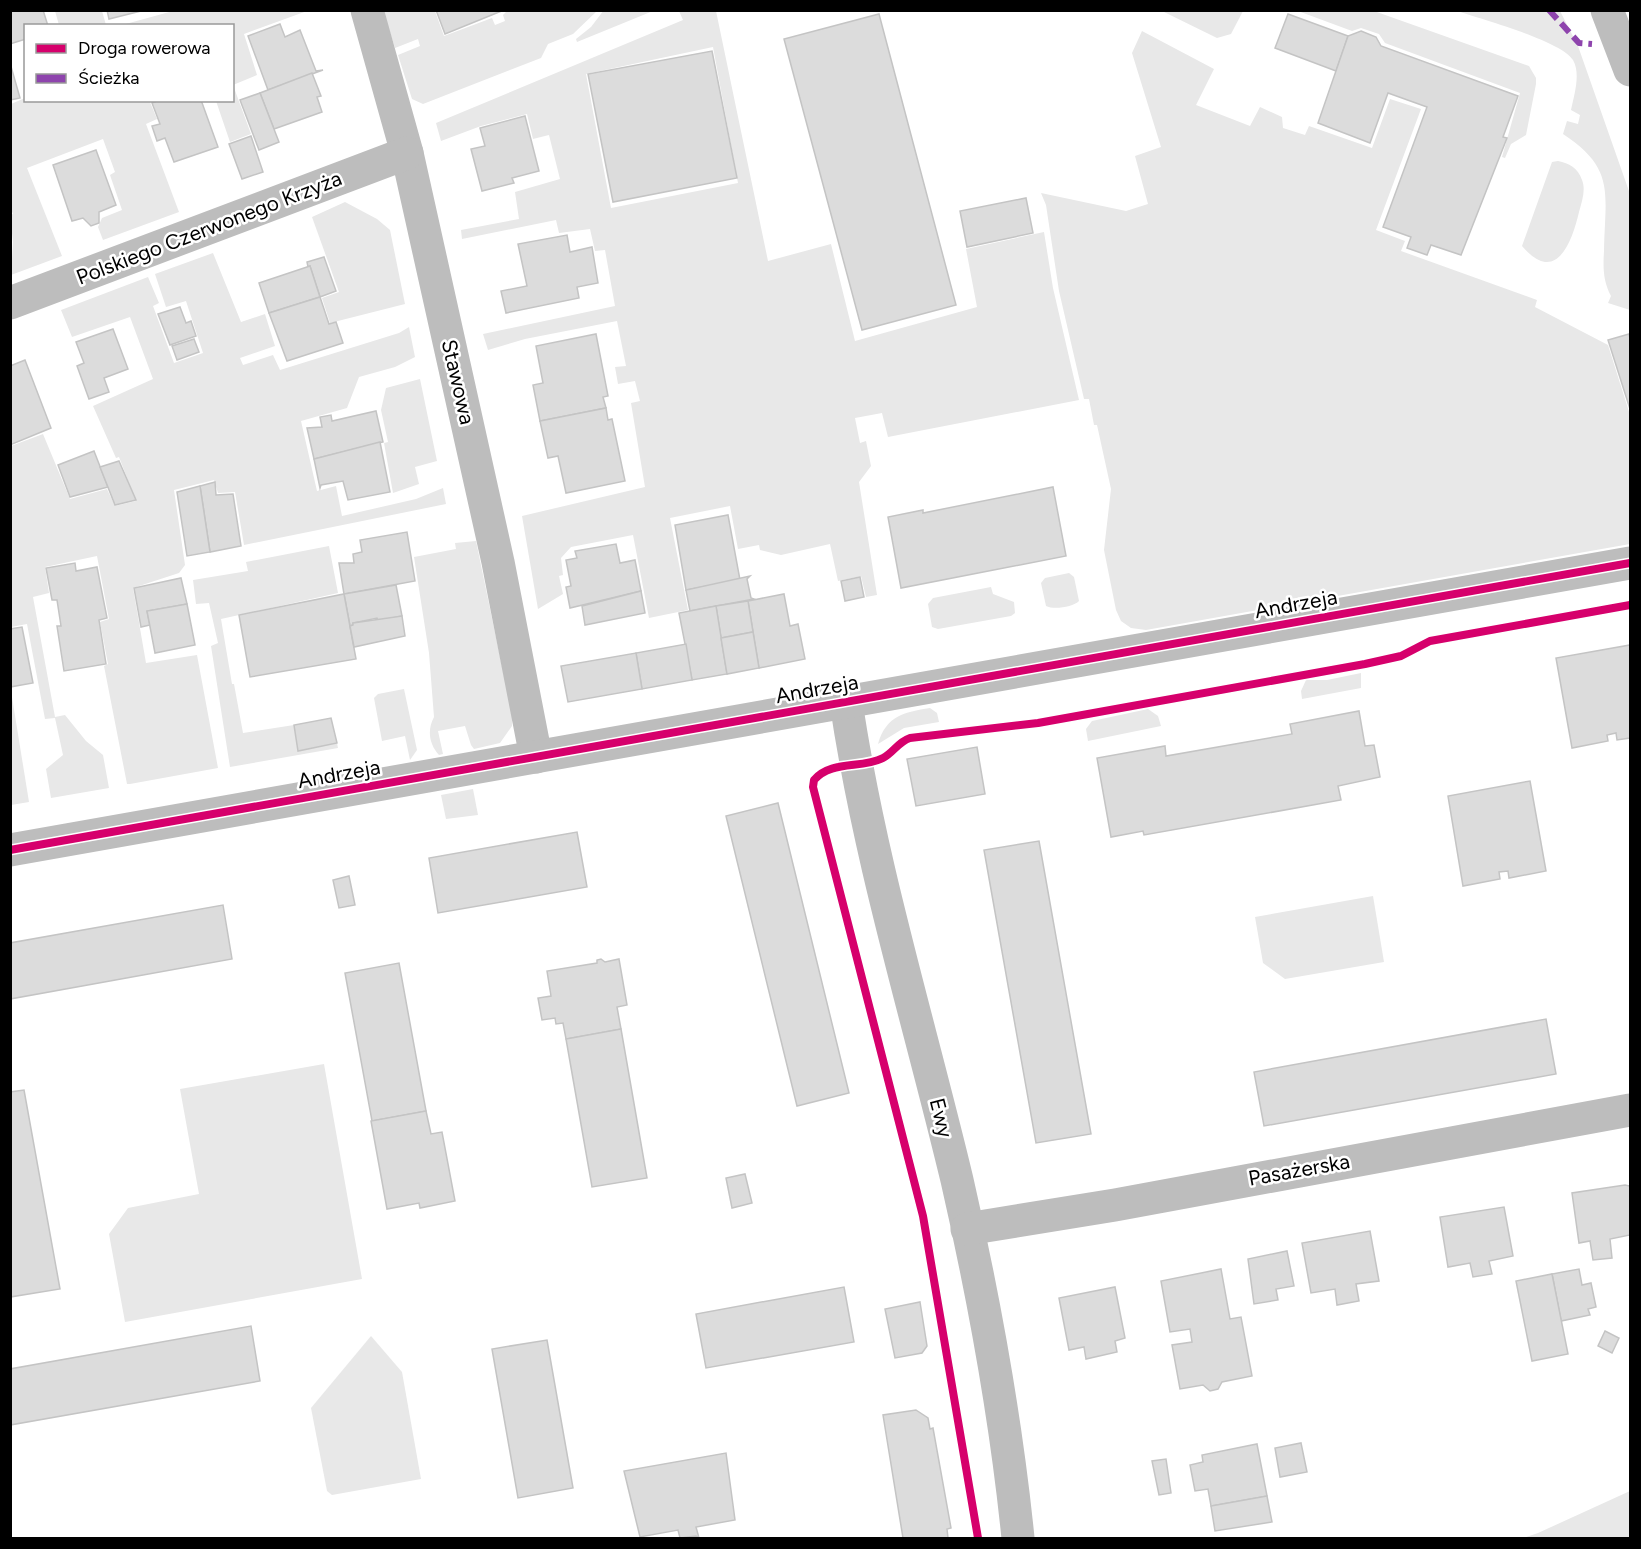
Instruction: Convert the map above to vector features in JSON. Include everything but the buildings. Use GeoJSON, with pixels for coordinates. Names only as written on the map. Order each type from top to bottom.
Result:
{"type":"FeatureCollection","features":[{"type":"Feature","properties":{"kind":"street","name":"Stawowa"},"geometry":{"type":"LineString","coordinates":[[367,10],[407,153],[498,562],[536,757]]}},
{"type":"Feature","properties":{"kind":"street"},"geometry":{"type":"LineString","coordinates":[[1607,10],[1630,70]]}},
{"type":"Feature","properties":{"kind":"street","name":"Polskiego Czerwonego Krzyża"},"geometry":{"type":"LineString","coordinates":[[10,303],[407,153]]}},
{"type":"Feature","properties":{"kind":"street","name":"Andrzeja"},"geometry":{"type":"LineString","coordinates":[[10,850],[1630,563]]}},
{"type":"Feature","properties":{"kind":"street","name":"Ewy"},"geometry":{"type":"LineString","coordinates":[[846,702],[860,788],[967,1228],[1012,1475],[1018,1539]]}},
{"type":"Feature","properties":{"kind":"street","name":"Pasażerska"},"geometry":{"type":"LineString","coordinates":[[967,1228],[1115,1205],[1630,1110]]}},
{"type":"Feature","properties":{"kind":"shaded area"},"geometry":{"type":"Polygon","coordinates":[[[604,10],[653,11],[577,42],[576,39],[591,27],[604,10]]]}},
{"type":"Feature","properties":{"kind":"shaded area"},"geometry":{"type":"Polygon","coordinates":[[[55,11],[102,11],[106,24],[59,24],[55,11]]]}},
{"type":"Feature","properties":{"kind":"shaded area"},"geometry":{"type":"Polygon","coordinates":[[[173,11],[307,11],[244,34],[257,75],[234,85],[234,24],[126,24],[173,11]]]}},
{"type":"Feature","properties":{"kind":"shaded area"},"geometry":{"type":"Polygon","coordinates":[[[383,11],[435,11],[444,36],[492,18],[495,25],[505,21],[503,15],[507,11],[597,11],[573,34],[548,44],[541,58],[423,104],[412,99],[398,55],[420,46],[418,39],[395,48],[383,11]]]}},
{"type":"Feature","properties":{"kind":"shaded area"},"geometry":{"type":"Polygon","coordinates":[[[679,11],[716,11],[768,261],[831,244],[855,341],[977,307],[966,249],[1044,232],[1053,288],[1079,400],[888,437],[882,413],[855,418],[860,443],[866,441],[871,466],[859,482],[877,595],[866,597],[861,576],[838,581],[830,544],[781,555],[760,550],[759,545],[738,549],[730,506],[670,518],[688,610],[649,618],[633,535],[571,547],[561,558],[563,575],[559,576],[563,594],[538,609],[522,516],[645,487],[631,403],[640,401],[635,381],[618,384],[615,367],[626,366],[617,321],[525,339],[488,350],[483,334],[615,306],[605,250],[595,251],[590,229],[559,233],[556,220],[462,239],[461,230],[519,219],[515,192],[560,179],[549,135],[533,139],[527,114],[481,126],[441,141],[436,123],[683,20],[679,11]],[[713,47],[586,74],[611,208],[738,183],[713,47]]]}},
{"type":"Feature","properties":{"kind":"shaded area"},"geometry":{"type":"Polygon","coordinates":[[[1162,11],[1243,11],[1231,34],[1217,38],[1162,11]]]}},
{"type":"Feature","properties":{"kind":"shaded area"},"geometry":{"type":"Polygon","coordinates":[[[1298,11],[1374,11],[1529,66],[1536,78],[1536,84],[1526,135],[1511,144],[1505,158],[1502,157],[1520,93],[1385,43],[1379,34],[1361,28],[1352,31],[1298,11]]]}},
{"type":"Feature","properties":{"kind":"shaded area"},"geometry":{"type":"Polygon","coordinates":[[[1457,11],[1560,11],[1578,46],[1630,194],[1630,310],[1608,303],[1611,296],[1606,285],[1604,268],[1605,198],[1600,171],[1580,147],[1563,134],[1567,121],[1578,124],[1580,115],[1571,110],[1577,78],[1573,60],[1554,45],[1538,38],[1457,11]]]}},
{"type":"Feature","properties":{"kind":"shaded area"},"geometry":{"type":"Polygon","coordinates":[[[1142,31],[1214,69],[1196,105],[1250,126],[1260,107],[1282,117],[1283,128],[1305,135],[1309,126],[1372,148],[1390,99],[1421,109],[1376,230],[1405,241],[1401,251],[1537,300],[1535,307],[1608,345],[1630,415],[1630,544],[1146,630],[1131,628],[1121,621],[1116,610],[1104,550],[1111,489],[1097,425],[1094,425],[1089,399],[1084,399],[1059,291],[1046,205],[1041,193],[1126,211],[1148,204],[1135,156],[1161,147],[1132,53],[1142,31]]]}},
{"type":"Feature","properties":{"kind":"shaded area"},"geometry":{"type":"Polygon","coordinates":[[[234,88],[251,134],[230,142],[216,102],[234,102],[234,88]]]}},
{"type":"Feature","properties":{"kind":"shaded area"},"geometry":{"type":"Polygon","coordinates":[[[24,98],[24,102],[150,102],[157,119],[146,124],[179,212],[103,240],[98,227],[102,218],[122,210],[110,175],[115,172],[103,139],[27,168],[62,256],[11,275],[13,242],[10,215],[13,214],[10,207],[11,104],[24,98]]]}},
{"type":"Feature","properties":{"kind":"shaded area"},"geometry":{"type":"Polygon","coordinates":[[[1558,161],[1576,169],[1583,184],[1583,196],[1576,224],[1567,246],[1553,261],[1544,262],[1534,257],[1522,246],[1552,162],[1558,161]]]}},
{"type":"Feature","properties":{"kind":"shaded area"},"geometry":{"type":"Polygon","coordinates":[[[345,202],[377,219],[390,230],[405,304],[330,323],[322,298],[339,292],[312,217],[345,202]]]}},
{"type":"Feature","properties":{"kind":"shaded area"},"geometry":{"type":"Polygon","coordinates":[[[213,253],[241,322],[265,314],[275,346],[240,358],[243,365],[273,355],[280,370],[399,333],[409,327],[415,357],[395,367],[359,377],[347,408],[301,421],[317,491],[336,486],[342,516],[416,499],[443,488],[446,504],[244,545],[235,492],[218,493],[214,480],[174,490],[185,565],[179,573],[133,588],[146,663],[197,655],[218,768],[130,784],[127,784],[104,666],[108,664],[100,622],[109,619],[97,556],[45,567],[49,593],[33,597],[55,717],[65,715],[86,741],[103,755],[109,788],[51,798],[46,769],[63,755],[55,718],[45,719],[27,624],[11,627],[11,446],[43,434],[70,499],[107,489],[115,506],[136,501],[119,457],[116,458],[93,406],[153,379],[130,317],[72,337],[61,310],[148,277],[159,303],[153,306],[174,363],[203,353],[186,301],[166,307],[155,274],[213,253]]]}},
{"type":"Feature","properties":{"kind":"shaded area"},"geometry":{"type":"Polygon","coordinates":[[[420,379],[437,461],[415,467],[419,484],[393,493],[384,443],[388,442],[381,410],[386,388],[420,379]]]}},
{"type":"Feature","properties":{"kind":"shaded area"},"geometry":{"type":"Polygon","coordinates":[[[476,541],[512,715],[512,726],[500,743],[474,749],[465,726],[438,731],[443,754],[439,755],[430,737],[430,727],[434,717],[429,653],[414,557],[456,549],[455,543],[476,541]]]}},
{"type":"Feature","properties":{"kind":"shaded area"},"geometry":{"type":"Polygon","coordinates":[[[329,546],[338,593],[221,619],[243,733],[294,725],[299,751],[337,743],[338,748],[230,767],[211,646],[218,643],[209,603],[196,604],[193,580],[248,571],[246,562],[329,546]]]}},
{"type":"Feature","properties":{"kind":"shaded area"},"geometry":{"type":"Polygon","coordinates":[[[1069,573],[1074,577],[1079,601],[1063,607],[1046,606],[1041,583],[1045,578],[1069,573]]]}},
{"type":"Feature","properties":{"kind":"shaded area"},"geometry":{"type":"Polygon","coordinates":[[[991,587],[993,594],[1014,602],[1015,613],[1011,616],[938,629],[932,627],[928,604],[933,598],[991,587]]]}},
{"type":"Feature","properties":{"kind":"shaded area"},"geometry":{"type":"Polygon","coordinates":[[[1361,673],[1361,688],[1302,699],[1301,691],[1306,680],[1327,680],[1361,673]]]}},
{"type":"Feature","properties":{"kind":"shaded area"},"geometry":{"type":"Polygon","coordinates":[[[404,689],[417,750],[410,760],[405,736],[382,741],[374,698],[378,694],[404,689]]]}},
{"type":"Feature","properties":{"kind":"shaded area"},"geometry":{"type":"Polygon","coordinates":[[[10,691],[29,802],[11,805],[10,691]]]}},
{"type":"Feature","properties":{"kind":"shaded area"},"geometry":{"type":"Polygon","coordinates":[[[930,708],[937,713],[939,722],[904,728],[878,744],[881,735],[891,721],[912,711],[930,708]]]}},
{"type":"Feature","properties":{"kind":"shaded area"},"geometry":{"type":"Polygon","coordinates":[[[1148,709],[1158,716],[1161,726],[1088,741],[1086,729],[1092,721],[1148,709]]]}},
{"type":"Feature","properties":{"kind":"shaded area"},"geometry":{"type":"Polygon","coordinates":[[[473,789],[478,815],[446,819],[441,795],[473,789]]]}},
{"type":"Feature","properties":{"kind":"shaded area"},"geometry":{"type":"Polygon","coordinates":[[[1373,896],[1384,962],[1285,979],[1263,963],[1255,917],[1373,896]]]}},
{"type":"Feature","properties":{"kind":"shaded area"},"geometry":{"type":"Polygon","coordinates":[[[324,1064],[362,1279],[125,1322],[109,1234],[128,1208],[199,1194],[180,1089],[324,1064]]]}},
{"type":"Feature","properties":{"kind":"shaded area"},"geometry":{"type":"Polygon","coordinates":[[[371,1336],[402,1372],[421,1479],[332,1495],[327,1491],[311,1408],[371,1336]]]}},
{"type":"Feature","properties":{"kind":"shaded area"},"geometry":{"type":"Polygon","coordinates":[[[1630,1491],[1630,1538],[1523,1538],[1538,1533],[1630,1491]]]}},
{"type":"Feature","properties":{"kind":"marked path"},"geometry":{"type":"LineString","coordinates":[[1549,10],[1579,43],[1592,44]]}},
{"type":"Feature","properties":{"kind":"cycle path"},"geometry":{"type":"LineString","coordinates":[[10,850],[1630,563]]}},
{"type":"Feature","properties":{"kind":"cycle path"},"geometry":{"type":"LineString","coordinates":[[978,1538],[923,1216],[813,787],[814,780],[821,774],[838,767],[883,758],[910,738],[1038,723],[1365,664],[1401,656],[1430,641],[1630,605]]}}]}
